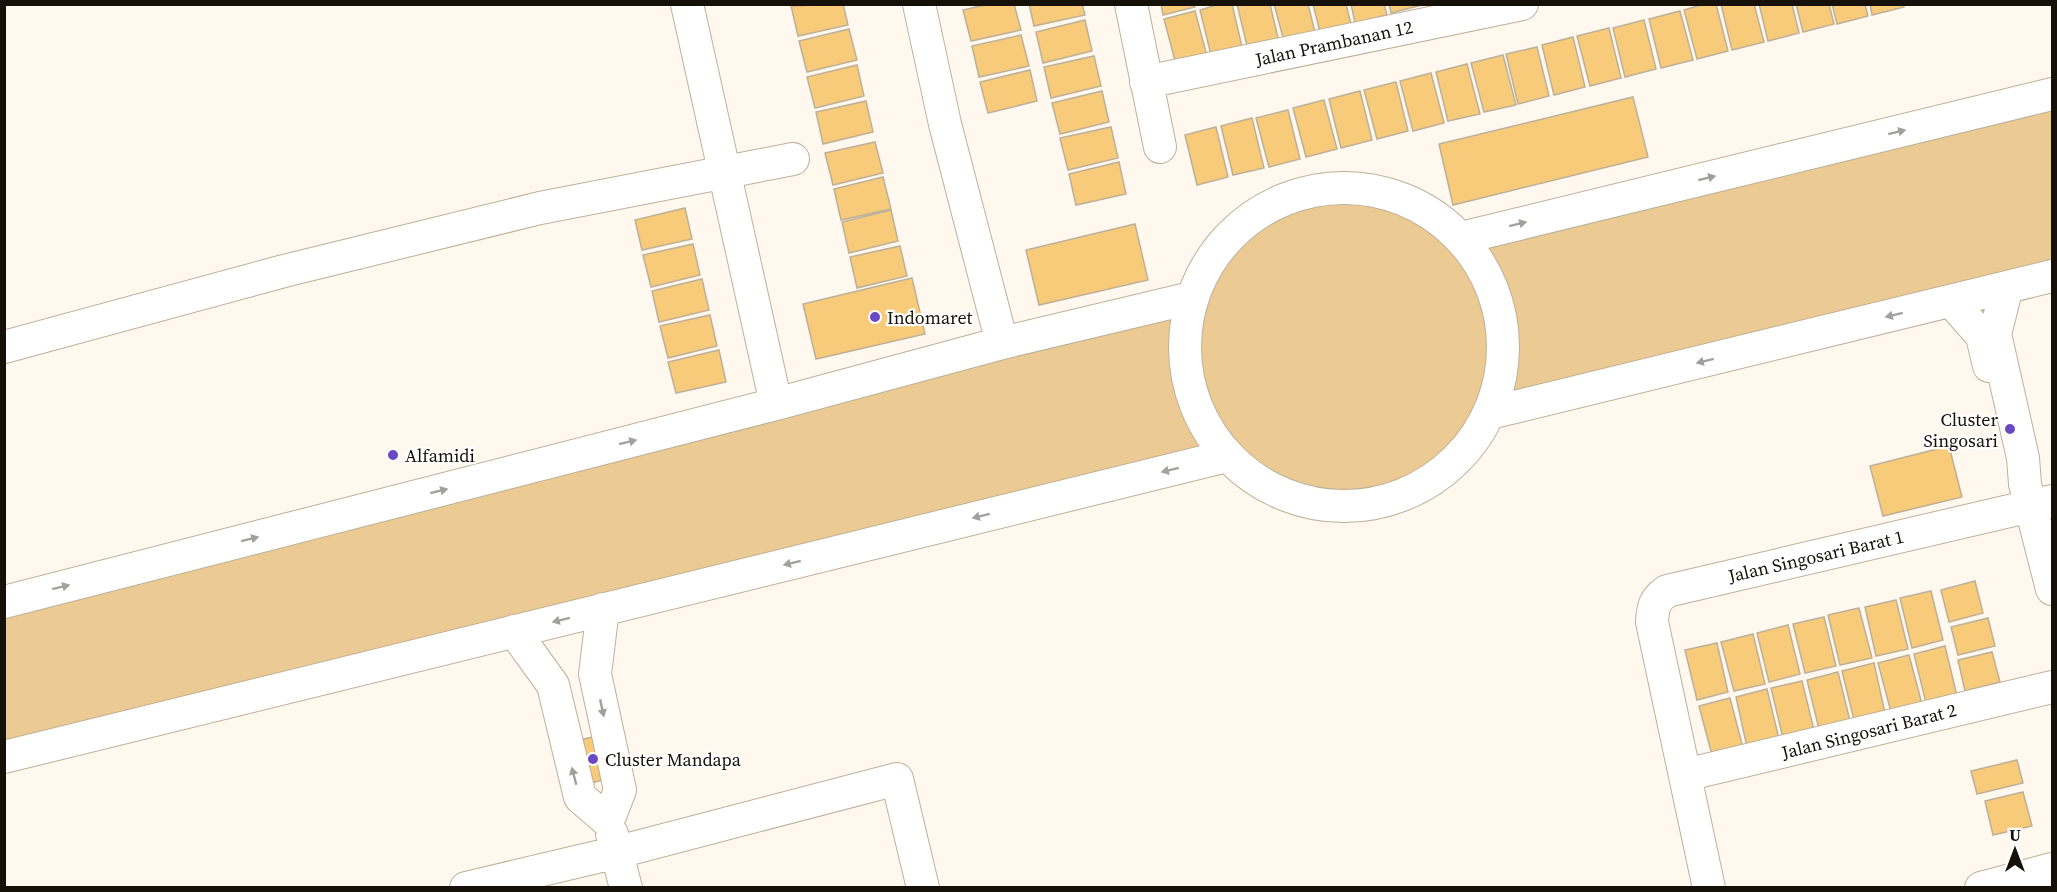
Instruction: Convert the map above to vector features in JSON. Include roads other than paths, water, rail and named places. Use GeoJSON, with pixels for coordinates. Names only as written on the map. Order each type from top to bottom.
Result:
{"type":"FeatureCollection","features":[{"type":"Feature","properties":{"kind":"street"},"geometry":{"type":"LineString","coordinates":[[687,4],[776,404]]}},
{"type":"Feature","properties":{"kind":"street"},"geometry":{"type":"LineString","coordinates":[[919,4],[945,124],[1002,343]]}},
{"type":"Feature","properties":{"kind":"street"},"geometry":{"type":"LineString","coordinates":[[1131,4],[1160,147]]}},
{"type":"Feature","properties":{"kind":"street","name":"Jalan Prambanan 12"},"geometry":{"type":"LineString","coordinates":[[1146,82],[1522,4]]}},
{"type":"Feature","properties":{"kind":"street"},"geometry":{"type":"LineString","coordinates":[[1461,238],[2052,94]]}},
{"type":"Feature","properties":{"kind":"street"},"geometry":{"type":"LineString","coordinates":[[4,347],[284,271],[540,208],[793,159]]}},
{"type":"Feature","properties":{"kind":"street"},"geometry":{"type":"LineString","coordinates":[[1354,188],[1384,193],[1413,203],[1439,218],[1461,238],[1480,263],[1494,291],[1503,321],[1504,352],[1501,383],[1490,413],[1474,440],[1461,455],[1429,483],[1401,496],[1370,504],[1339,507],[1308,502],[1278,492],[1251,477],[1227,456],[1210,434],[1189,389],[1184,354],[1185,326],[1191,298],[1204,270],[1221,246],[1242,224],[1267,207],[1304,193],[1354,188]]}},
{"type":"Feature","properties":{"kind":"street"},"geometry":{"type":"LineString","coordinates":[[1490,413],[2052,276]]}},
{"type":"Feature","properties":{"kind":"street"},"geometry":{"type":"LineString","coordinates":[[2007,287],[1988,335],[2004,433],[2013,462],[2036,497],[2052,589]]}},
{"type":"Feature","properties":{"kind":"street"},"geometry":{"type":"LineString","coordinates":[[4,602],[776,404],[1002,343],[1191,298]]}},
{"type":"Feature","properties":{"kind":"street"},"geometry":{"type":"LineString","coordinates":[[1951,301],[1988,335]]}},
{"type":"Feature","properties":{"kind":"street"},"geometry":{"type":"LineString","coordinates":[[4,757],[1227,456]]}},
{"type":"Feature","properties":{"kind":"street","name":"Jalan Singosari Barat 1"},"geometry":{"type":"LineString","coordinates":[[1709,888],[1652,622],[1653,606],[1658,598],[1667,591],[2036,497]]}},
{"type":"Feature","properties":{"kind":"street"},"geometry":{"type":"LineString","coordinates":[[603,609],[595,674],[620,790],[608,821]]}},
{"type":"Feature","properties":{"kind":"street"},"geometry":{"type":"LineString","coordinates":[[513,632],[553,686],[580,797],[608,821],[626,888]]}},
{"type":"Feature","properties":{"kind":"street"},"geometry":{"type":"LineString","coordinates":[[553,686],[595,674]]}},
{"type":"Feature","properties":{"kind":"street","name":"Jalan Singosari Barat 2"},"geometry":{"type":"LineString","coordinates":[[1686,775],[2052,687]]}},
{"type":"Feature","properties":{"kind":"street"},"geometry":{"type":"LineString","coordinates":[[466,888],[618,852],[895,769],[923,888]]}},
{"type":"Feature","properties":{"kind":"street"},"geometry":{"type":"LineString","coordinates":[[1981,888],[2052,869]]}},
{"type":"Feature","properties":{"kind":"place","name":"Indomaret"},"geometry":{"type":"Point","coordinates":[875,317]}},
{"type":"Feature","properties":{"kind":"place","name":"Cluster Singosari"},"geometry":{"type":"Point","coordinates":[2010,429]}},
{"type":"Feature","properties":{"kind":"place","name":"Alfamidi"},"geometry":{"type":"Point","coordinates":[393,455]}},
{"type":"Feature","properties":{"kind":"place","name":"Cluster Mandapa"},"geometry":{"type":"Point","coordinates":[593,759]}}]}
